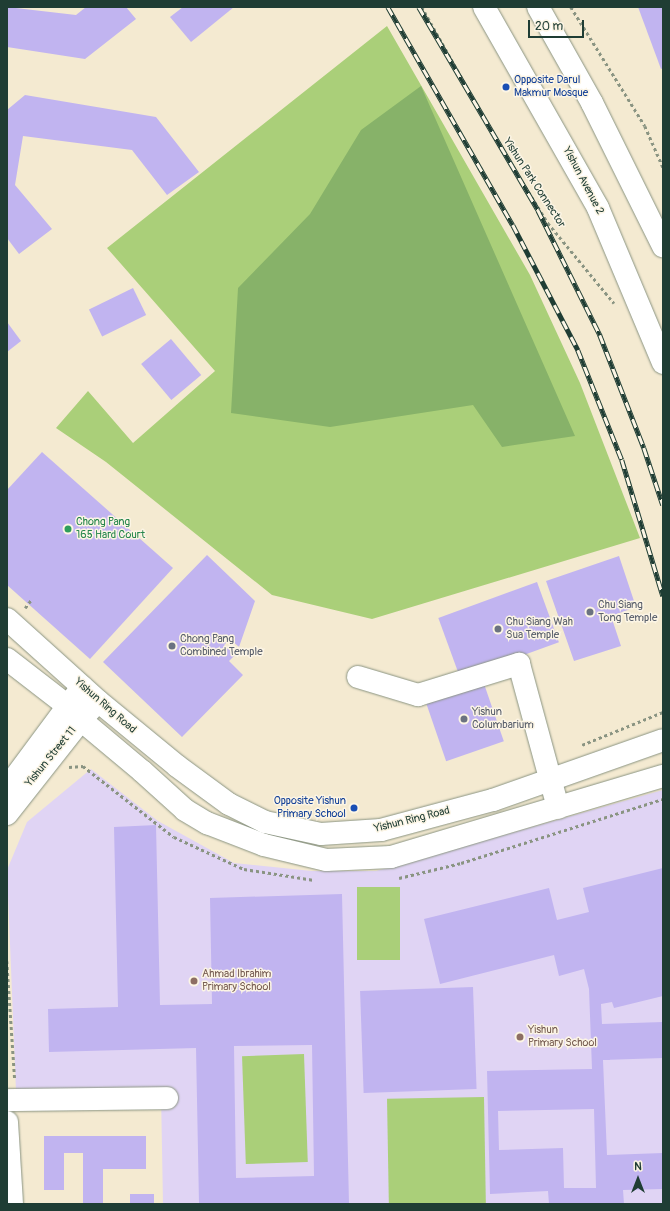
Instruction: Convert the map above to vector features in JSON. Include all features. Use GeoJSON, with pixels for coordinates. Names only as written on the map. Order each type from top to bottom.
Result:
{"type":"FeatureCollection","features":[{"type":"Feature","properties":{"kind":"main road","name":"Yishun Avenue 2"},"geometry":{"type":"LineString","coordinates":[[484,7],[598,208],[663,363]]}},
{"type":"Feature","properties":{"kind":"main road"},"geometry":{"type":"LineString","coordinates":[[538,7],[592,103],[663,246]]}},
{"type":"Feature","properties":{"kind":"main road","name":"Yishun Ring Road"},"geometry":{"type":"LineString","coordinates":[[7,619],[98,701],[177,766],[229,804],[265,822],[321,834],[381,830],[493,800],[663,740]]}},
{"type":"Feature","properties":{"kind":"main road"},"geometry":{"type":"LineString","coordinates":[[7,659],[75,713],[142,771],[184,810],[201,819],[264,845],[326,860],[391,857],[663,776]]}},
{"type":"Feature","properties":{"kind":"main road"},"geometry":{"type":"LineString","coordinates":[[358,677],[418,695],[519,664],[558,808]]}},
{"type":"Feature","properties":{"kind":"main road","name":"Yishun Street 11"},"geometry":{"type":"LineString","coordinates":[[7,814],[75,713],[82,687]]}},
{"type":"Feature","properties":{"kind":"main road","name":"Yishun Street 11"},"geometry":{"type":"LineString","coordinates":[[7,788],[75,713],[98,701]]}},
{"type":"Feature","properties":{"kind":"main road"},"geometry":{"type":"LineString","coordinates":[[7,1100],[167,1098]]}},
{"type":"Feature","properties":{"kind":"main road"},"geometry":{"type":"LineString","coordinates":[[7,1122],[12,1204]]}},
{"type":"Feature","properties":{"kind":"path","name":"Yishun Park Connector"},"geometry":{"type":"LineString","coordinates":[[422,7],[500,146],[548,223],[617,306]]}},
{"type":"Feature","properties":{"kind":"path"},"geometry":{"type":"LineString","coordinates":[[571,7],[645,126],[663,167]]}},
{"type":"Feature","properties":{"kind":"path"},"geometry":{"type":"LineString","coordinates":[[574,748],[663,712]]}},
{"type":"Feature","properties":{"kind":"shaded area"},"geometry":{"type":"Polygon","coordinates":[[[91,769],[158,821],[234,863],[312,871],[376,871],[663,790],[663,1204],[163,1204],[161,1094],[16,1091],[7,870],[27,822],[91,769]]]}},
{"type":"Feature","properties":{"kind":"green space"},"geometry":{"type":"Polygon","coordinates":[[[387,26],[530,275],[580,383],[640,538],[372,619],[272,595],[106,462],[56,428],[88,391],[133,443],[215,371],[107,248],[387,26]]]}},
{"type":"Feature","properties":{"kind":"green space"},"geometry":{"type":"Polygon","coordinates":[[[421,86],[575,436],[502,447],[473,405],[330,427],[231,413],[238,288],[310,214],[361,130],[421,86]]]}},
{"type":"Feature","properties":{"kind":"green space"},"geometry":{"type":"Polygon","coordinates":[[[357,887],[400,887],[400,960],[357,960],[357,887]]]}},
{"type":"Feature","properties":{"kind":"green space"},"geometry":{"type":"Polygon","coordinates":[[[304,1054],[308,1162],[246,1164],[242,1056],[304,1054]]]}},
{"type":"Feature","properties":{"kind":"green space"},"geometry":{"type":"Polygon","coordinates":[[[484,1097],[486,1204],[389,1204],[387,1099],[484,1097]]]}},
{"type":"Feature","properties":{"kind":"building"},"geometry":{"type":"Polygon","coordinates":[[[7,7],[76,15],[86,7],[126,7],[136,19],[85,59],[7,47],[7,7]]]}},
{"type":"Feature","properties":{"kind":"building"},"geometry":{"type":"Polygon","coordinates":[[[183,7],[234,7],[191,42],[170,17],[183,7]]]}},
{"type":"Feature","properties":{"kind":"building"},"geometry":{"type":"Polygon","coordinates":[[[638,7],[663,7],[663,68],[661,69],[638,7]]]}},
{"type":"Feature","properties":{"kind":"building"},"geometry":{"type":"Polygon","coordinates":[[[25,95],[156,117],[199,172],[167,195],[132,150],[23,136],[15,185],[52,229],[19,254],[7,238],[7,110],[25,95]]]}},
{"type":"Feature","properties":{"kind":"building"},"geometry":{"type":"Polygon","coordinates":[[[133,288],[146,315],[102,336],[89,309],[133,288]]]}},
{"type":"Feature","properties":{"kind":"building"},"geometry":{"type":"Polygon","coordinates":[[[7,322],[21,341],[7,352],[7,322]]]}},
{"type":"Feature","properties":{"kind":"building"},"geometry":{"type":"Polygon","coordinates":[[[171,339],[201,375],[171,400],[141,364],[171,339]]]}},
{"type":"Feature","properties":{"kind":"building","name":"Chong Pang 165 Hard Court"},"geometry":{"type":"Polygon","coordinates":[[[42,452],[173,568],[90,659],[7,585],[7,490],[42,452]]]}},
{"type":"Feature","properties":{"kind":"building","name":"Chong Pang Combined Temple"},"geometry":{"type":"Polygon","coordinates":[[[207,555],[255,601],[239,647],[230,639],[224,645],[235,655],[229,661],[243,675],[182,737],[103,662],[207,555]]]}},
{"type":"Feature","properties":{"kind":"building","name":"Chu Siang Tong Temple"},"geometry":{"type":"Polygon","coordinates":[[[619,556],[636,607],[611,616],[621,646],[574,661],[546,581],[619,556]]]}},
{"type":"Feature","properties":{"kind":"building","name":"Chu Siang Wah Sua Temple"},"geometry":{"type":"Polygon","coordinates":[[[537,582],[559,642],[460,678],[438,618],[537,582]]]}},
{"type":"Feature","properties":{"kind":"building","name":"Yishun Columbarium"},"geometry":{"type":"Polygon","coordinates":[[[482,678],[504,741],[446,761],[424,698],[482,678]]]}},
{"type":"Feature","properties":{"kind":"building"},"geometry":{"type":"Polygon","coordinates":[[[156,825],[160,1005],[212,1004],[210,898],[342,894],[349,1204],[199,1204],[196,1048],[49,1052],[48,1009],[118,1007],[114,827],[156,825]],[[312,1045],[234,1046],[236,1178],[314,1176],[312,1045]]]}},
{"type":"Feature","properties":{"kind":"building"},"geometry":{"type":"Polygon","coordinates":[[[663,868],[663,996],[614,1008],[612,1002],[601,1004],[602,1024],[663,1022],[663,1058],[603,1060],[607,1155],[663,1153],[663,1189],[623,1190],[624,1204],[549,1204],[548,1191],[490,1194],[487,1071],[592,1069],[589,989],[584,969],[559,976],[554,955],[440,984],[424,919],[549,888],[557,920],[589,912],[583,888],[663,868]],[[594,1109],[498,1111],[499,1150],[563,1148],[564,1188],[596,1188],[594,1109]]]}},
{"type":"Feature","properties":{"kind":"building"},"geometry":{"type":"Polygon","coordinates":[[[473,987],[477,1089],[364,1093],[360,991],[473,987]]]}},
{"type":"Feature","properties":{"kind":"building"},"geometry":{"type":"Polygon","coordinates":[[[44,1136],[146,1136],[146,1169],[103,1169],[103,1204],[83,1204],[83,1153],[64,1153],[64,1190],[44,1190],[44,1136]]]}},
{"type":"Feature","properties":{"kind":"building"},"geometry":{"type":"Polygon","coordinates":[[[130,1194],[154,1194],[154,1204],[130,1204],[130,1194]]]}},
{"type":"Feature","properties":{"kind":"railway"},"geometry":{"type":"LineString","coordinates":[[388,7],[513,225],[578,350],[622,460],[663,596]]}},
{"type":"Feature","properties":{"kind":"railway"},"geometry":{"type":"LineString","coordinates":[[419,7],[538,210],[600,335],[644,448],[663,505]]}},
{"type":"Feature","properties":{"kind":"place","name":"Opposite Darul Makmur Mosque"},"geometry":{"type":"Point","coordinates":[506,87]}},
{"type":"Feature","properties":{"kind":"place","name":"Chong Pang 165 Hard Court"},"geometry":{"type":"Point","coordinates":[68,529]}},
{"type":"Feature","properties":{"kind":"place","name":"Chu Siang Tong Temple"},"geometry":{"type":"Point","coordinates":[590,612]}},
{"type":"Feature","properties":{"kind":"place","name":"Chu Siang Wah Sua Temple"},"geometry":{"type":"Point","coordinates":[498,629]}},
{"type":"Feature","properties":{"kind":"place","name":"Chong Pang Combined Temple"},"geometry":{"type":"Point","coordinates":[172,646]}},
{"type":"Feature","properties":{"kind":"place","name":"Yishun Columbarium"},"geometry":{"type":"Point","coordinates":[464,719]}},
{"type":"Feature","properties":{"kind":"place","name":"Opposite Yishun Primary School"},"geometry":{"type":"Point","coordinates":[354,808]}},
{"type":"Feature","properties":{"kind":"place","name":"Ahmad Ibrahim Primary School"},"geometry":{"type":"Point","coordinates":[194,981]}},
{"type":"Feature","properties":{"kind":"place","name":"Yishun Primary School"},"geometry":{"type":"Point","coordinates":[520,1037]}}]}
